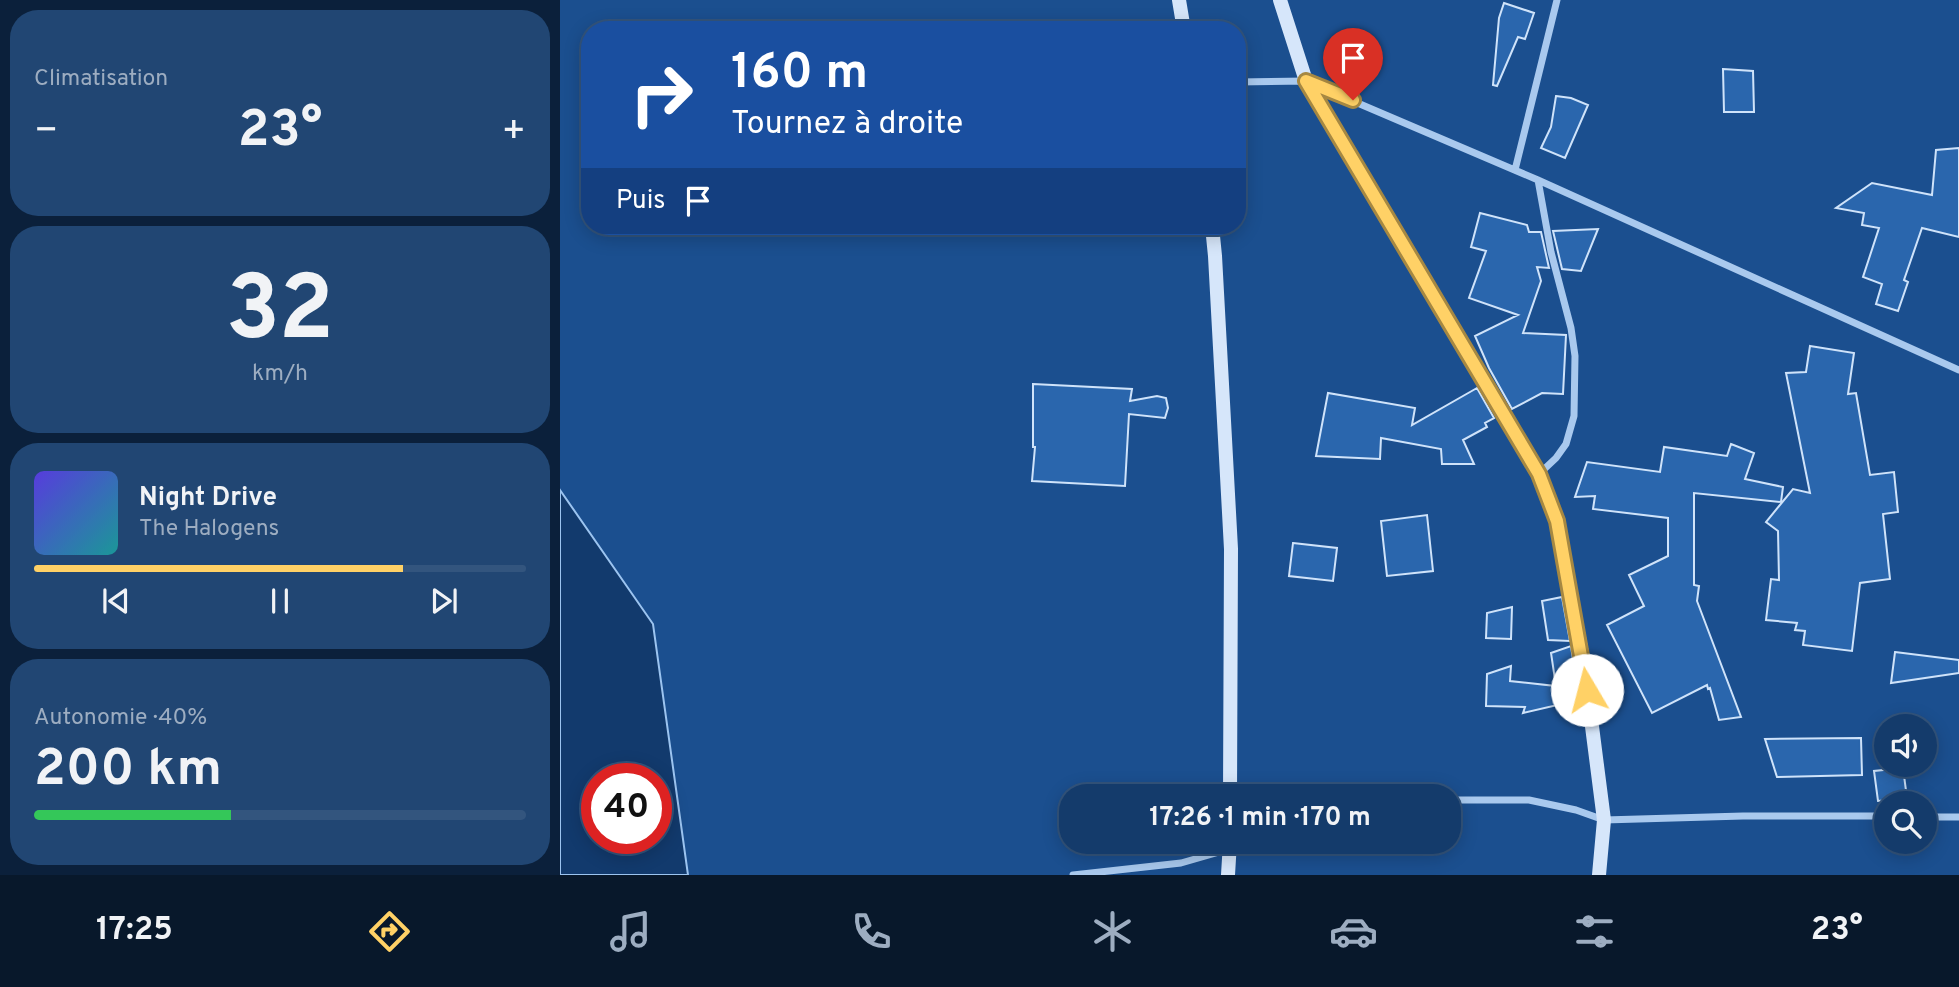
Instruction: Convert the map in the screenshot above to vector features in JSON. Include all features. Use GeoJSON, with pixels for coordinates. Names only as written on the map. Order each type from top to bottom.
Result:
{"type":"FeatureCollection","features":[{"type":"Feature","properties":{"kind":"street"},"geometry":{"type":"LineString","coordinates":[[1179,0],[1182,21]]}},
{"type":"Feature","properties":{"kind":"street"},"geometry":{"type":"LineString","coordinates":[[1280,0],[1306,81],[1539,474],[1557,521],[1584,664],[1604,820],[1599,875]]}},
{"type":"Feature","properties":{"kind":"street"},"geometry":{"type":"LineString","coordinates":[[1515,170],[1557,0]]}},
{"type":"Feature","properties":{"kind":"street"},"geometry":{"type":"LineString","coordinates":[[1246,82],[1306,81],[1538,180],[1959,370]]}},
{"type":"Feature","properties":{"kind":"street"},"geometry":{"type":"LineString","coordinates":[[1538,180],[1575,356],[1574,416],[1566,444],[1539,474]]}},
{"type":"Feature","properties":{"kind":"street"},"geometry":{"type":"LineString","coordinates":[[1213,235],[1231,549],[1230,784]]}},
{"type":"Feature","properties":{"kind":"street"},"geometry":{"type":"LineString","coordinates":[[1461,800],[1529,800],[1576,810],[1604,820],[1874,816]]}},
{"type":"Feature","properties":{"kind":"street"},"geometry":{"type":"LineString","coordinates":[[1937,817],[1959,817]]}},
{"type":"Feature","properties":{"kind":"street"},"geometry":{"type":"LineString","coordinates":[[1073,875],[1181,863],[1206,854]]}},
{"type":"Feature","properties":{"kind":"street"},"geometry":{"type":"LineString","coordinates":[[1228,875],[1229,854]]}},
{"type":"Feature","properties":{"kind":"water"},"geometry":{"type":"Polygon","coordinates":[[[560,490],[653,624],[688,875],[560,875],[560,490]]]}},
{"type":"Feature","properties":{"kind":"building"},"geometry":{"type":"Polygon","coordinates":[[[1504,3],[1534,13],[1525,39],[1518,37],[1497,86],[1493,85],[1499,18],[1504,3]]]}},
{"type":"Feature","properties":{"kind":"building"},"geometry":{"type":"Polygon","coordinates":[[[1723,69],[1753,71],[1754,112],[1724,112],[1723,69]]]}},
{"type":"Feature","properties":{"kind":"building"},"geometry":{"type":"Polygon","coordinates":[[[1556,96],[1571,98],[1588,105],[1565,158],[1541,148],[1551,127],[1556,96]]]}},
{"type":"Feature","properties":{"kind":"building"},"geometry":{"type":"Polygon","coordinates":[[[1959,148],[1959,237],[1922,228],[1904,280],[1908,282],[1898,311],[1876,304],[1882,284],[1863,277],[1879,228],[1862,225],[1864,213],[1836,208],[1872,183],[1932,195],[1936,150],[1959,148]]]}},
{"type":"Feature","properties":{"kind":"building"},"geometry":{"type":"Polygon","coordinates":[[[1480,213],[1527,225],[1529,232],[1541,232],[1549,268],[1537,267],[1541,281],[1523,333],[1566,335],[1563,394],[1542,393],[1512,409],[1489,368],[1475,336],[1518,315],[1469,298],[1486,251],[1471,247],[1480,213]]]}},
{"type":"Feature","properties":{"kind":"building"},"geometry":{"type":"Polygon","coordinates":[[[1598,229],[1581,271],[1562,269],[1553,231],[1598,229]]]}},
{"type":"Feature","properties":{"kind":"building"},"geometry":{"type":"Polygon","coordinates":[[[1810,346],[1854,353],[1848,394],[1856,393],[1870,475],[1894,472],[1898,512],[1883,514],[1890,579],[1860,583],[1852,651],[1803,645],[1805,631],[1795,630],[1797,623],[1766,620],[1771,579],[1779,580],[1778,531],[1766,522],[1793,489],[1810,493],[1786,373],[1806,372],[1810,346]]]}},
{"type":"Feature","properties":{"kind":"building"},"geometry":{"type":"Polygon","coordinates":[[[1033,384],[1132,389],[1130,401],[1157,396],[1166,398],[1168,408],[1165,418],[1129,414],[1125,486],[1032,481],[1035,447],[1033,384]]]}},
{"type":"Feature","properties":{"kind":"building"},"geometry":{"type":"Polygon","coordinates":[[[1477,388],[1494,418],[1485,423],[1487,427],[1463,440],[1474,464],[1442,464],[1441,449],[1381,438],[1380,459],[1316,456],[1328,393],[1415,408],[1412,425],[1477,388]]]}},
{"type":"Feature","properties":{"kind":"building"},"geometry":{"type":"Polygon","coordinates":[[[1731,444],[1754,453],[1745,479],[1783,487],[1781,502],[1694,493],[1694,585],[1699,586],[1697,601],[1741,717],[1719,720],[1707,685],[1652,713],[1607,625],[1644,606],[1629,575],[1668,556],[1668,518],[1593,509],[1595,496],[1575,497],[1587,462],[1660,472],[1664,447],[1727,456],[1731,444]]]}},
{"type":"Feature","properties":{"kind":"building"},"geometry":{"type":"Polygon","coordinates":[[[1427,515],[1433,571],[1387,576],[1381,521],[1427,515]]]}},
{"type":"Feature","properties":{"kind":"building"},"geometry":{"type":"Polygon","coordinates":[[[1293,543],[1337,548],[1333,581],[1289,576],[1293,543]]]}},
{"type":"Feature","properties":{"kind":"building"},"geometry":{"type":"Polygon","coordinates":[[[1562,597],[1570,641],[1548,640],[1542,601],[1562,597]]]}},
{"type":"Feature","properties":{"kind":"building"},"geometry":{"type":"Polygon","coordinates":[[[1512,607],[1511,639],[1486,638],[1487,613],[1512,607]]]}},
{"type":"Feature","properties":{"kind":"building"},"geometry":{"type":"Polygon","coordinates":[[[1571,646],[1579,700],[1523,713],[1525,707],[1486,706],[1487,674],[1511,666],[1510,681],[1556,686],[1551,653],[1571,646]]]}},
{"type":"Feature","properties":{"kind":"building"},"geometry":{"type":"Polygon","coordinates":[[[1895,652],[1959,660],[1959,673],[1891,683],[1895,652]]]}},
{"type":"Feature","properties":{"kind":"building"},"geometry":{"type":"Polygon","coordinates":[[[1861,738],[1862,775],[1777,777],[1765,739],[1861,738]]]}},
{"type":"Feature","properties":{"kind":"building"},"geometry":{"type":"Polygon","coordinates":[[[1875,777],[1904,777],[1906,791],[1877,791],[1875,777]]]}},
{"type":"Feature","properties":{"kind":"route"},"geometry":{"type":"LineString","coordinates":[[1353,100],[1306,81],[1539,474],[1557,521],[1587,690]]}}]}
